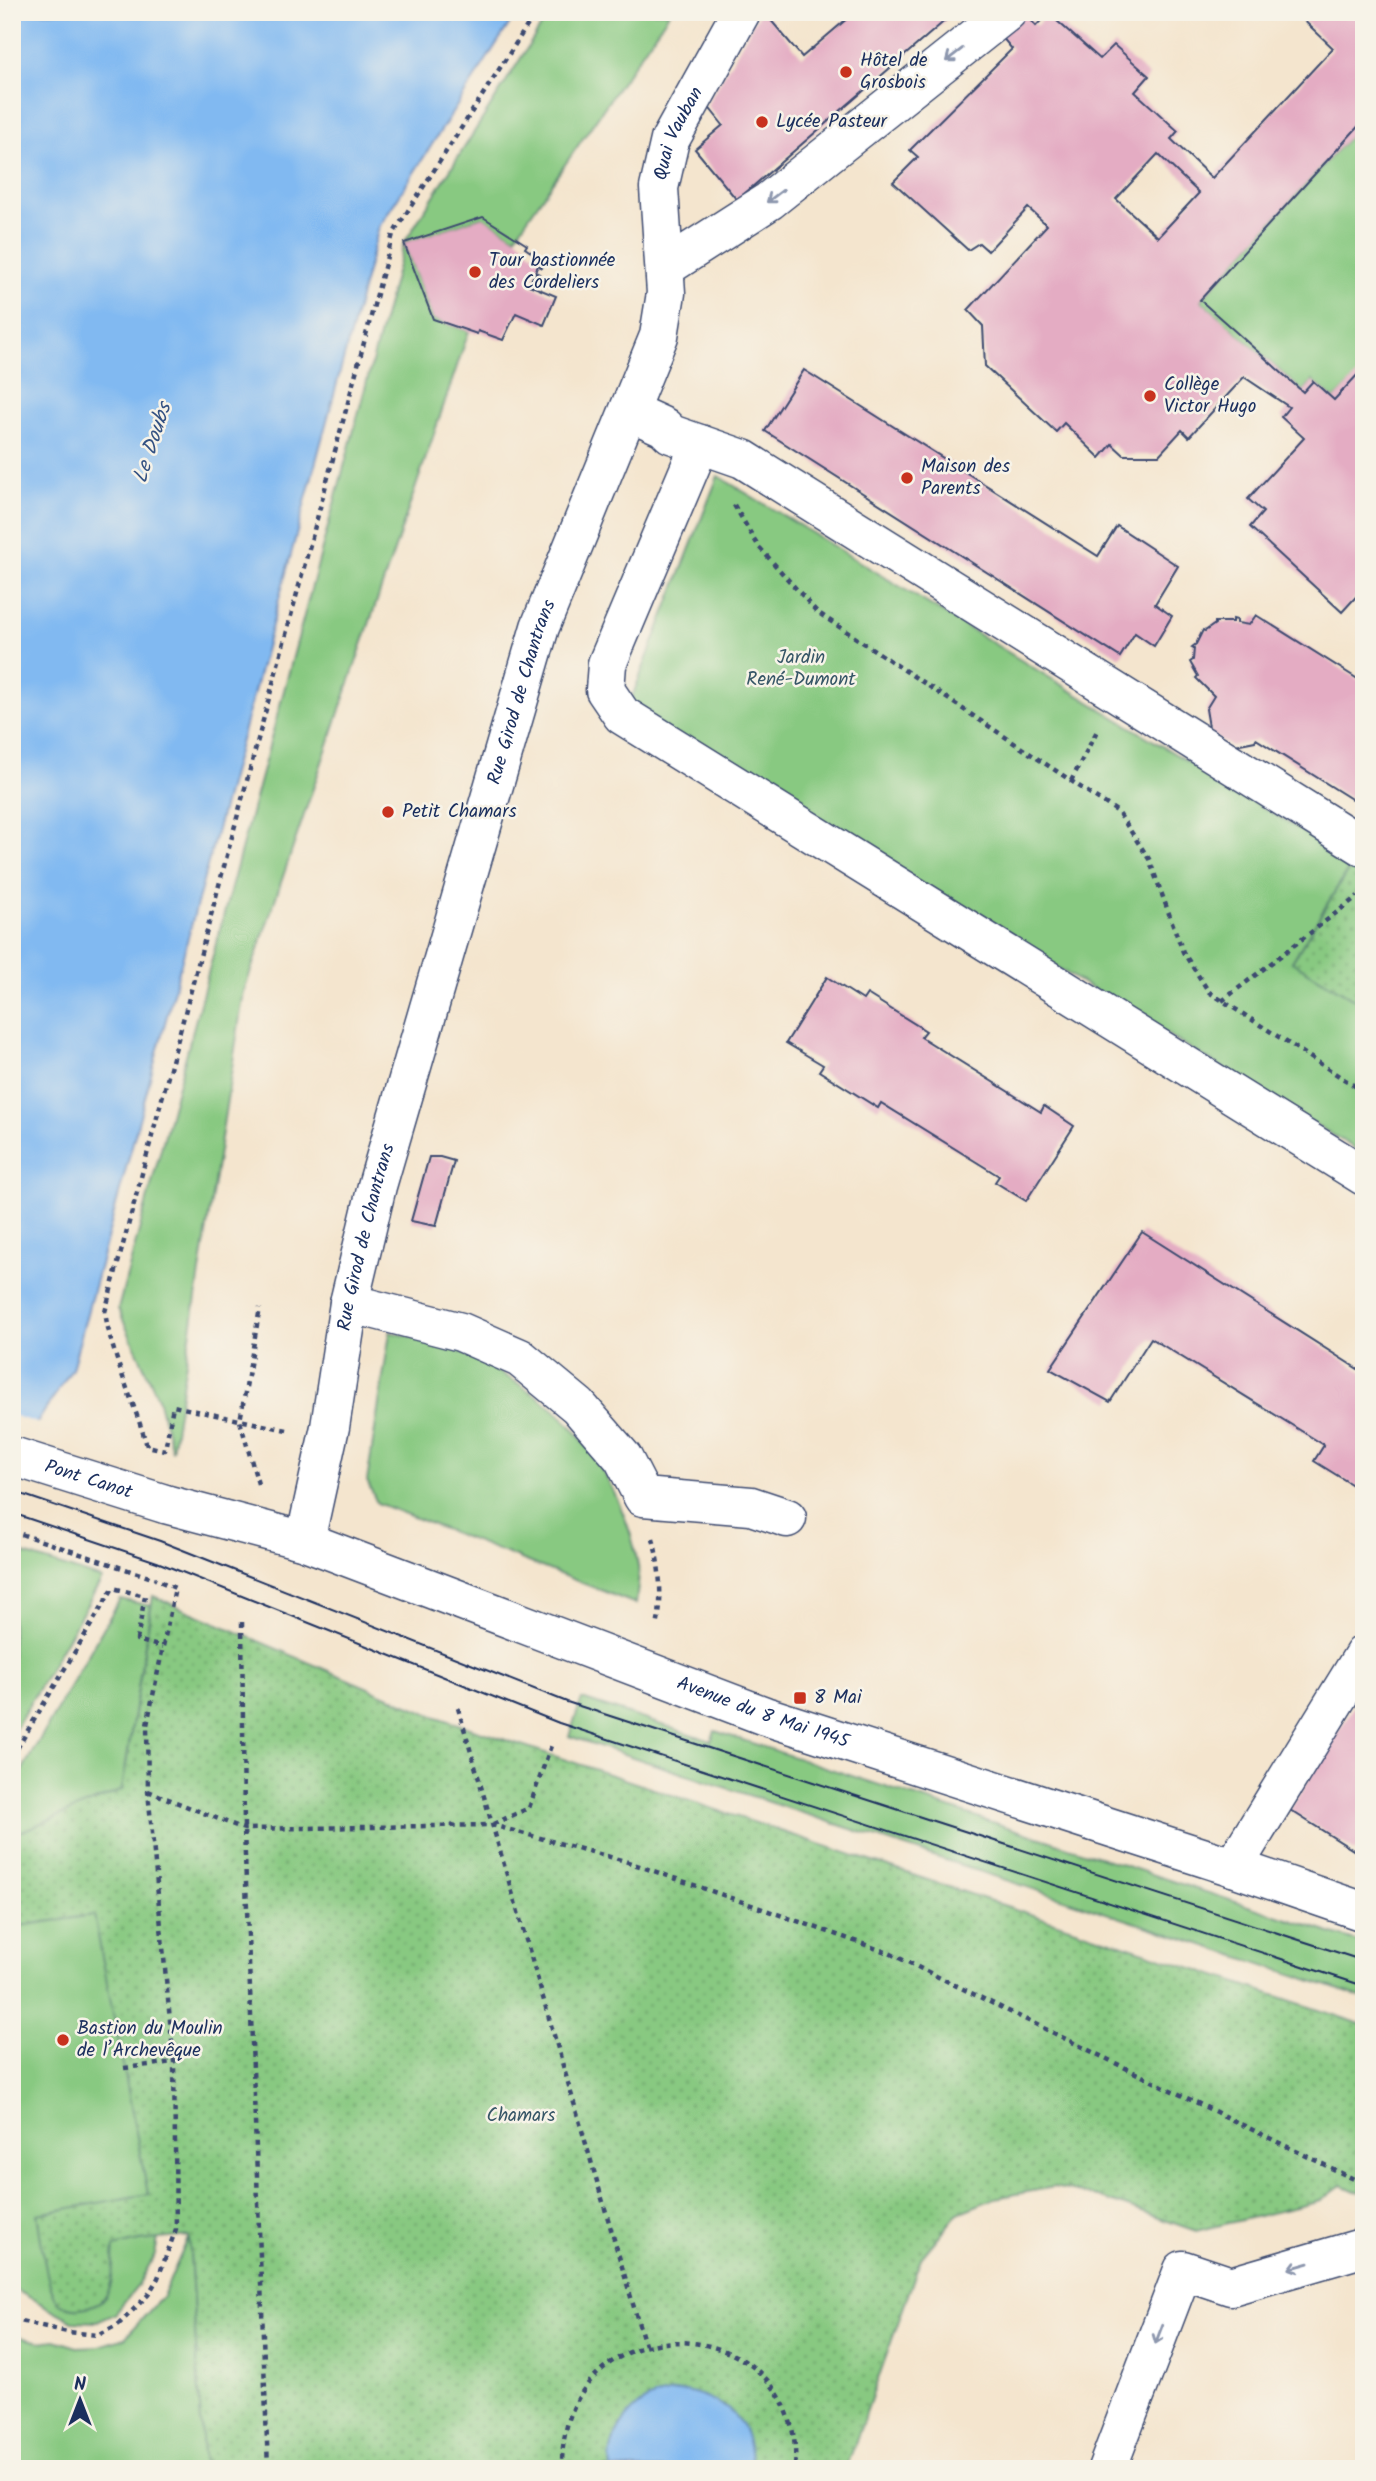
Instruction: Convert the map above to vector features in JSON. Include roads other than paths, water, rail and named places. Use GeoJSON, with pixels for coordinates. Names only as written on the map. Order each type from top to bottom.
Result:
{"type":"FeatureCollection","features":[{"type":"Feature","properties":{"kind":"street","name":"Quai Vauban"},"geometry":{"type":"LineString","coordinates":[[666,267],[659,188],[670,140],[741,12]]}},
{"type":"Feature","properties":{"kind":"street"},"geometry":{"type":"LineString","coordinates":[[666,267],[769,201],[1007,12]]}},
{"type":"Feature","properties":{"kind":"street","name":"Rue Girod de Chantrans"},"geometry":{"type":"LineString","coordinates":[[305,1541],[330,1427],[349,1303],[377,1186],[540,627],[659,336],[666,293],[666,267]]}},
{"type":"Feature","properties":{"kind":"street"},"geometry":{"type":"LineString","coordinates":[[628,411],[664,427],[671,434],[743,459],[1364,847]]}},
{"type":"Feature","properties":{"kind":"street"},"geometry":{"type":"LineString","coordinates":[[700,444],[607,664],[605,690],[622,715],[1364,1176]]}},
{"type":"Feature","properties":{"kind":"street"},"geometry":{"type":"LineString","coordinates":[[349,1303],[461,1332],[520,1358],[578,1406],[623,1458],[643,1497],[751,1506],[787,1518]]}},
{"type":"Feature","properties":{"kind":"street","name":"Pont Canot"},"geometry":{"type":"LineString","coordinates":[[12,1456],[165,1504]]}},
{"type":"Feature","properties":{"kind":"street","name":"Avenue du 8 Mai 1945"},"geometry":{"type":"LineString","coordinates":[[165,1504],[305,1541],[765,1716],[1364,1912]]}},
{"type":"Feature","properties":{"kind":"street"},"geometry":{"type":"LineString","coordinates":[[1233,1867],[1364,1654]]}},
{"type":"Feature","properties":{"kind":"street"},"geometry":{"type":"LineString","coordinates":[[1107,2469],[1183,2270],[1231,2286],[1358,2249],[1364,2251]]}},
{"type":"Feature","properties":{"kind":"water","name":"Le Doubs"},"geometry":{"type":"Polygon","coordinates":[[[12,12],[517,12],[379,227],[72,1369],[27,1438],[12,1502],[12,12]]]}},
{"type":"Feature","properties":{"kind":"water"},"geometry":{"type":"Polygon","coordinates":[[[686,2391],[714,2401],[735,2416],[747,2438],[751,2469],[611,2469],[613,2444],[617,2433],[632,2412],[652,2398],[686,2391]]]}},
{"type":"Feature","properties":{"kind":"tram line"},"geometry":{"type":"LineString","coordinates":[[12,1491],[160,1541],[567,1702],[1364,1961]]}},
{"type":"Feature","properties":{"kind":"tram line"},"geometry":{"type":"LineString","coordinates":[[12,1513],[157,1562],[559,1723],[1364,1986]]}},
{"type":"Feature","properties":{"kind":"place","name":"Hôtel de Grosbois"},"geometry":{"type":"Point","coordinates":[846,72]}},
{"type":"Feature","properties":{"kind":"place","name":"Lycée Pasteur"},"geometry":{"type":"Point","coordinates":[762,122]}},
{"type":"Feature","properties":{"kind":"place","name":"Tour bastionnée des Cordeliers"},"geometry":{"type":"Point","coordinates":[475,272]}},
{"type":"Feature","properties":{"kind":"place","name":"Collège Victor Hugo"},"geometry":{"type":"Point","coordinates":[1150,396]}},
{"type":"Feature","properties":{"kind":"place","name":"Maison des Parents"},"geometry":{"type":"Point","coordinates":[907,478]}},
{"type":"Feature","properties":{"kind":"place","name":"Petit Chamars"},"geometry":{"type":"Point","coordinates":[388,812]}},
{"type":"Feature","properties":{"kind":"place","name":"8 Mai"},"geometry":{"type":"Point","coordinates":[800,1698]}},
{"type":"Feature","properties":{"kind":"place","name":"Bastion du Moulin de l’Archevêque"},"geometry":{"type":"Point","coordinates":[63,2040]}},
{"type":"Feature","properties":{"kind":"park label","name":"Jardin René-Dumont"},"geometry":{"type":"Point","coordinates":[801,669]}},
{"type":"Feature","properties":{"kind":"park label","name":"Chamars"},"geometry":{"type":"Point","coordinates":[521,2116]}}]}
